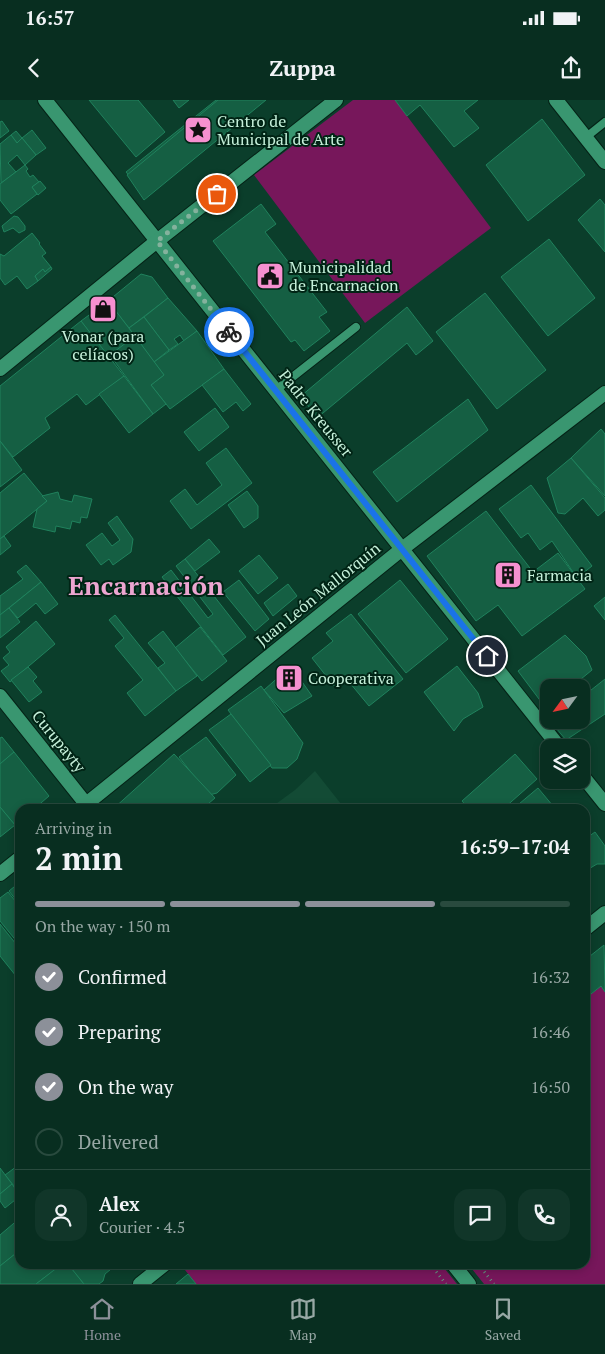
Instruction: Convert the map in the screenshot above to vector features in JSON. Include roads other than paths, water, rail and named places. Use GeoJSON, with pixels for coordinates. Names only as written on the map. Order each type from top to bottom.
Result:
{"type":"FeatureCollection","features":[{"type":"Feature","properties":{"kind":"street","name":"Padre Kreusser"},"geometry":{"type":"LineString","coordinates":[[45,100],[553,739]]}},
{"type":"Feature","properties":{"kind":"street"},"geometry":{"type":"LineString","coordinates":[[0,369],[157,241],[336,100]]}},
{"type":"Feature","properties":{"kind":"street"},"geometry":{"type":"LineString","coordinates":[[556,100],[605,162]]}},
{"type":"Feature","properties":{"kind":"street","name":"Juan León Mallorquín"},"geometry":{"type":"LineString","coordinates":[[89,804],[402,549],[605,393]]}},
{"type":"Feature","properties":{"kind":"street","name":"Curupayty"},"geometry":{"type":"LineString","coordinates":[[0,696],[83,804]]}},
{"type":"Feature","properties":{"kind":"street"},"geometry":{"type":"LineString","coordinates":[[590,785],[605,804]]}},
{"type":"Feature","properties":{"kind":"street"},"geometry":{"type":"LineString","coordinates":[[0,874],[15,862]]}},
{"type":"Feature","properties":{"kind":"street"},"geometry":{"type":"LineString","coordinates":[[590,925],[605,913]]}},
{"type":"Feature","properties":{"kind":"street"},"geometry":{"type":"LineString","coordinates":[[140,1284],[159,1269]]}},
{"type":"Feature","properties":{"kind":"street"},"geometry":{"type":"LineString","coordinates":[[457,1269],[469,1284]]}},
{"type":"Feature","properties":{"kind":"lane"},"geometry":{"type":"LineString","coordinates":[[585,138],[605,122]]}},
{"type":"Feature","properties":{"kind":"lane"},"geometry":{"type":"LineString","coordinates":[[276,390],[356,327]]}},
{"type":"Feature","properties":{"kind":"place","name":"Centro de Municipal de Arte"},"geometry":{"type":"Point","coordinates":[198,130]}},
{"type":"Feature","properties":{"kind":"place","name":"Municipalidad de Encarnacion"},"geometry":{"type":"Point","coordinates":[270,276]}},
{"type":"Feature","properties":{"kind":"place","name":"Vonar (para celíacos)"},"geometry":{"type":"Point","coordinates":[103,309]}},
{"type":"Feature","properties":{"kind":"place","name":"Farmacia"},"geometry":{"type":"Point","coordinates":[508,575]}},
{"type":"Feature","properties":{"kind":"place","name":"Cooperativa"},"geometry":{"type":"Point","coordinates":[289,678]}},
{"type":"Feature","properties":{"kind":"district","name":"Encarnación"},"geometry":{"type":"Point","coordinates":[146,585]}}]}
